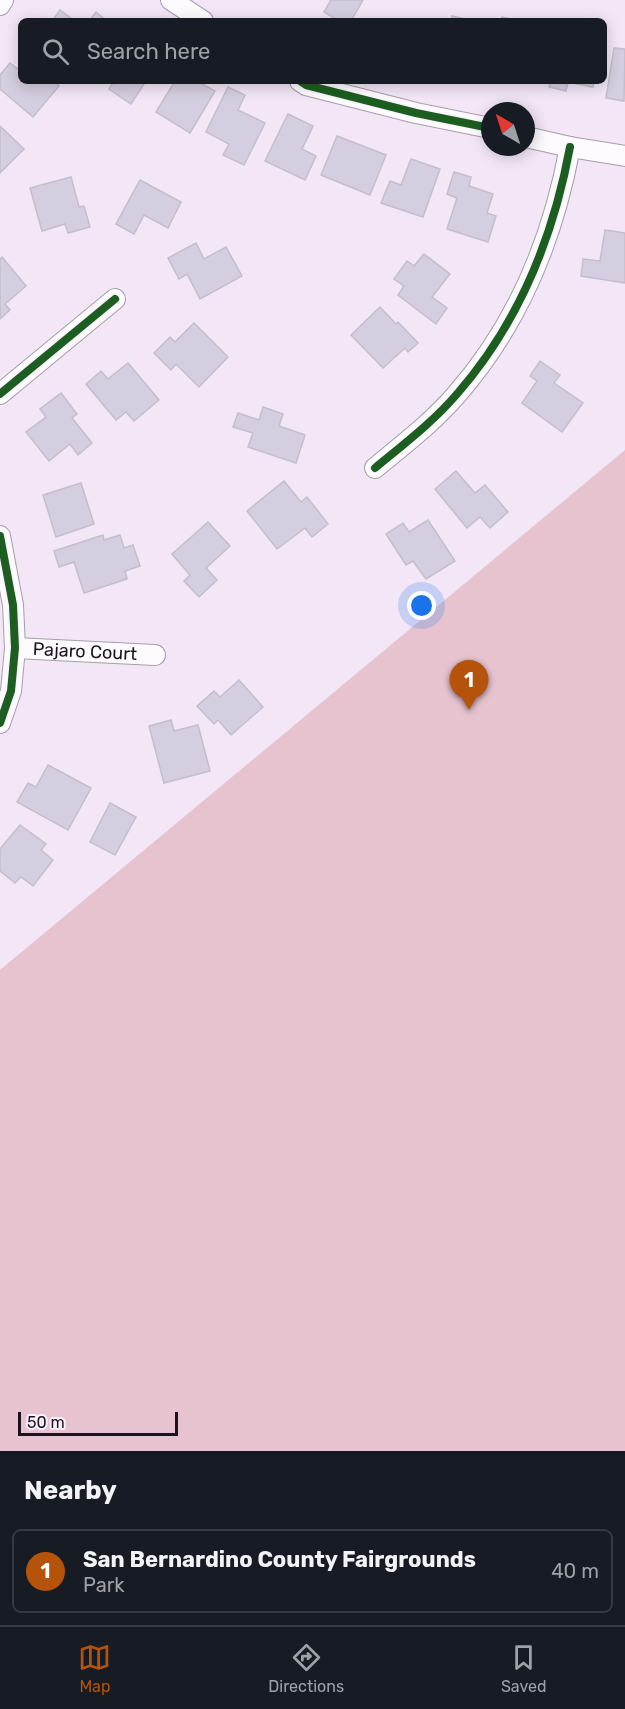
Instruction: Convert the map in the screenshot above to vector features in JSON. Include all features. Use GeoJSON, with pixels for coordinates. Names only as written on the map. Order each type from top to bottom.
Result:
{"type":"FeatureCollection","features":[{"type":"Feature","properties":{"kind":"street"},"geometry":{"type":"LineString","coordinates":[[0,5],[3,0]]}},
{"type":"Feature","properties":{"kind":"street"},"geometry":{"type":"LineString","coordinates":[[171,0],[198,18]]}},
{"type":"Feature","properties":{"kind":"street"},"geometry":{"type":"LineString","coordinates":[[306,84],[416,113],[481,126]]}},
{"type":"Feature","properties":{"kind":"street"},"geometry":{"type":"LineString","coordinates":[[535,139],[625,156]]}},
{"type":"Feature","properties":{"kind":"street"},"geometry":{"type":"LineString","coordinates":[[375,468],[423,428],[457,394],[485,359],[510,320],[531,279],[552,226],[570,147]]}},
{"type":"Feature","properties":{"kind":"street"},"geometry":{"type":"LineString","coordinates":[[0,394],[115,299]]}},
{"type":"Feature","properties":{"kind":"street"},"geometry":{"type":"LineString","coordinates":[[0,536],[13,605],[15,648],[11,692],[0,723]]}},
{"type":"Feature","properties":{"kind":"street","name":"Pajaro Court"},"geometry":{"type":"LineString","coordinates":[[15,648],[154,655]]}},
{"type":"Feature","properties":{"kind":"shaded area"},"geometry":{"type":"Polygon","coordinates":[[[625,450],[625,1451],[0,1451],[0,970],[625,450]]]}},
{"type":"Feature","properties":{"kind":"building"},"geometry":{"type":"Polygon","coordinates":[[[331,0],[363,0],[353,18],[334,18],[324,12],[331,0]]]}},
{"type":"Feature","properties":{"kind":"building"},"geometry":{"type":"Polygon","coordinates":[[[60,10],[71,18],[54,18],[60,10]]]}},
{"type":"Feature","properties":{"kind":"building"},"geometry":{"type":"Polygon","coordinates":[[[96,12],[103,18],[91,18],[96,12]]]}},
{"type":"Feature","properties":{"kind":"building"},"geometry":{"type":"Polygon","coordinates":[[[614,48],[625,49],[624,101],[606,98],[614,48]]]}},
{"type":"Feature","properties":{"kind":"building"},"geometry":{"type":"Polygon","coordinates":[[[10,63],[18,69],[18,84],[56,84],[59,86],[33,117],[0,89],[0,75],[10,63]]]}},
{"type":"Feature","properties":{"kind":"building"},"geometry":{"type":"Polygon","coordinates":[[[112,84],[144,84],[131,104],[109,89],[112,84]]]}},
{"type":"Feature","properties":{"kind":"building"},"geometry":{"type":"Polygon","coordinates":[[[173,84],[202,84],[215,91],[190,133],[156,112],[173,84]]]}},
{"type":"Feature","properties":{"kind":"building"},"geometry":{"type":"Polygon","coordinates":[[[550,84],[568,84],[566,91],[549,87],[550,84]]]}},
{"type":"Feature","properties":{"kind":"building"},"geometry":{"type":"Polygon","coordinates":[[[578,84],[594,84],[593,87],[578,84]]]}},
{"type":"Feature","properties":{"kind":"building"},"geometry":{"type":"Polygon","coordinates":[[[228,87],[245,95],[238,110],[265,123],[244,165],[223,155],[229,144],[206,132],[228,87]]]}},
{"type":"Feature","properties":{"kind":"building"},"geometry":{"type":"Polygon","coordinates":[[[288,114],[313,126],[302,149],[316,156],[305,180],[265,161],[288,114]]]}},
{"type":"Feature","properties":{"kind":"building"},"geometry":{"type":"Polygon","coordinates":[[[0,126],[24,149],[0,173],[0,126]]]}},
{"type":"Feature","properties":{"kind":"building"},"geometry":{"type":"Polygon","coordinates":[[[337,136],[386,155],[370,195],[321,175],[337,136]]]}},
{"type":"Feature","properties":{"kind":"building"},"geometry":{"type":"Polygon","coordinates":[[[411,159],[440,169],[423,217],[381,203],[390,181],[401,185],[411,159]]]}},
{"type":"Feature","properties":{"kind":"building"},"geometry":{"type":"Polygon","coordinates":[[[454,172],[471,177],[469,186],[493,194],[487,213],[496,216],[488,242],[447,229],[457,198],[447,194],[454,172]]]}},
{"type":"Feature","properties":{"kind":"building"},"geometry":{"type":"Polygon","coordinates":[[[71,177],[79,207],[84,206],[90,227],[68,233],[65,224],[42,231],[30,188],[71,177]]]}},
{"type":"Feature","properties":{"kind":"building"},"geometry":{"type":"Polygon","coordinates":[[[140,180],[181,202],[168,228],[144,215],[134,234],[116,224],[140,180]]]}},
{"type":"Feature","properties":{"kind":"building"},"geometry":{"type":"Polygon","coordinates":[[[605,230],[625,233],[625,283],[581,276],[583,259],[600,261],[605,230]]]}},
{"type":"Feature","properties":{"kind":"building"},"geometry":{"type":"Polygon","coordinates":[[[196,243],[204,259],[226,247],[242,276],[200,299],[187,274],[179,279],[168,258],[196,243]]]}},
{"type":"Feature","properties":{"kind":"building"},"geometry":{"type":"Polygon","coordinates":[[[424,254],[450,274],[432,297],[447,308],[436,324],[398,295],[404,286],[394,279],[407,261],[414,266],[424,254]]]}},
{"type":"Feature","properties":{"kind":"building"},"geometry":{"type":"Polygon","coordinates":[[[2,257],[26,286],[5,304],[10,310],[0,319],[0,259],[2,257]]]}},
{"type":"Feature","properties":{"kind":"building"},"geometry":{"type":"Polygon","coordinates":[[[380,307],[418,343],[408,352],[405,348],[383,368],[351,335],[380,307]]]}},
{"type":"Feature","properties":{"kind":"building"},"geometry":{"type":"Polygon","coordinates":[[[194,323],[228,357],[199,387],[176,364],[171,370],[154,353],[170,337],[175,342],[194,323]]]}},
{"type":"Feature","properties":{"kind":"building"},"geometry":{"type":"Polygon","coordinates":[[[540,361],[560,375],[554,383],[583,403],[562,432],[522,403],[537,381],[530,376],[540,361]]]}},
{"type":"Feature","properties":{"kind":"building"},"geometry":{"type":"Polygon","coordinates":[[[128,363],[159,400],[134,421],[126,412],[116,420],[86,384],[101,371],[108,379],[128,363]]]}},
{"type":"Feature","properties":{"kind":"building"},"geometry":{"type":"Polygon","coordinates":[[[61,393],[77,414],[72,418],[92,443],[78,455],[70,444],[49,461],[26,432],[46,417],[40,409],[61,393]]]}},
{"type":"Feature","properties":{"kind":"building"},"geometry":{"type":"Polygon","coordinates":[[[263,407],[283,414],[279,426],[305,435],[296,463],[248,447],[253,433],[233,427],[238,413],[259,420],[263,407]]]}},
{"type":"Feature","properties":{"kind":"building"},"geometry":{"type":"Polygon","coordinates":[[[456,471],[475,493],[485,485],[508,512],[490,528],[480,517],[467,528],[435,489],[456,471]]]}},
{"type":"Feature","properties":{"kind":"building"},"geometry":{"type":"Polygon","coordinates":[[[284,481],[301,502],[307,497],[328,524],[312,537],[305,528],[277,549],[247,511],[284,481]]]}},
{"type":"Feature","properties":{"kind":"building"},"geometry":{"type":"Polygon","coordinates":[[[81,483],[94,524],[56,537],[43,495],[81,483]]]}},
{"type":"Feature","properties":{"kind":"building"},"geometry":{"type":"Polygon","coordinates":[[[428,520],[455,561],[426,579],[413,561],[406,565],[386,534],[403,523],[409,532],[428,520]]]}},
{"type":"Feature","properties":{"kind":"building"},"geometry":{"type":"Polygon","coordinates":[[[208,522],[230,546],[206,568],[217,580],[199,597],[184,581],[190,575],[172,554],[208,522]]]}},
{"type":"Feature","properties":{"kind":"building"},"geometry":{"type":"Polygon","coordinates":[[[103,535],[104,540],[120,535],[124,548],[133,545],[140,566],[125,571],[127,579],[84,593],[74,562],[59,567],[54,551],[103,535]]]}},
{"type":"Feature","properties":{"kind":"building"},"geometry":{"type":"Polygon","coordinates":[[[239,680],[263,707],[231,735],[218,720],[214,724],[197,706],[214,691],[220,697],[239,680]]]}},
{"type":"Feature","properties":{"kind":"building"},"geometry":{"type":"Polygon","coordinates":[[[171,720],[174,731],[198,725],[210,771],[164,783],[149,726],[171,720]]]}},
{"type":"Feature","properties":{"kind":"building"},"geometry":{"type":"Polygon","coordinates":[[[48,765],[91,788],[68,830],[17,802],[28,783],[36,787],[48,765]]]}},
{"type":"Feature","properties":{"kind":"building"},"geometry":{"type":"Polygon","coordinates":[[[110,803],[136,817],[115,855],[90,842],[110,803]]]}},
{"type":"Feature","properties":{"kind":"building"},"geometry":{"type":"Polygon","coordinates":[[[20,825],[46,844],[41,850],[53,860],[33,886],[21,877],[15,883],[0,871],[0,849],[20,825]]]}},
{"type":"Feature","properties":{"kind":"cycle path"},"geometry":{"type":"LineString","coordinates":[[304,84],[416,113],[481,126]]}},
{"type":"Feature","properties":{"kind":"cycle path"},"geometry":{"type":"LineString","coordinates":[[375,468],[438,414],[457,394],[479,367],[516,309],[543,247],[563,181],[570,147]]}},
{"type":"Feature","properties":{"kind":"cycle path"},"geometry":{"type":"LineString","coordinates":[[0,394],[115,299]]}},
{"type":"Feature","properties":{"kind":"cycle path"},"geometry":{"type":"LineString","coordinates":[[0,536],[13,605],[15,648],[11,691],[0,723]]}},
{"type":"Feature","properties":{"kind":"place","name":"San Bernardino County Fairgrounds"},"geometry":{"type":"Point","coordinates":[469,710]}}]}
